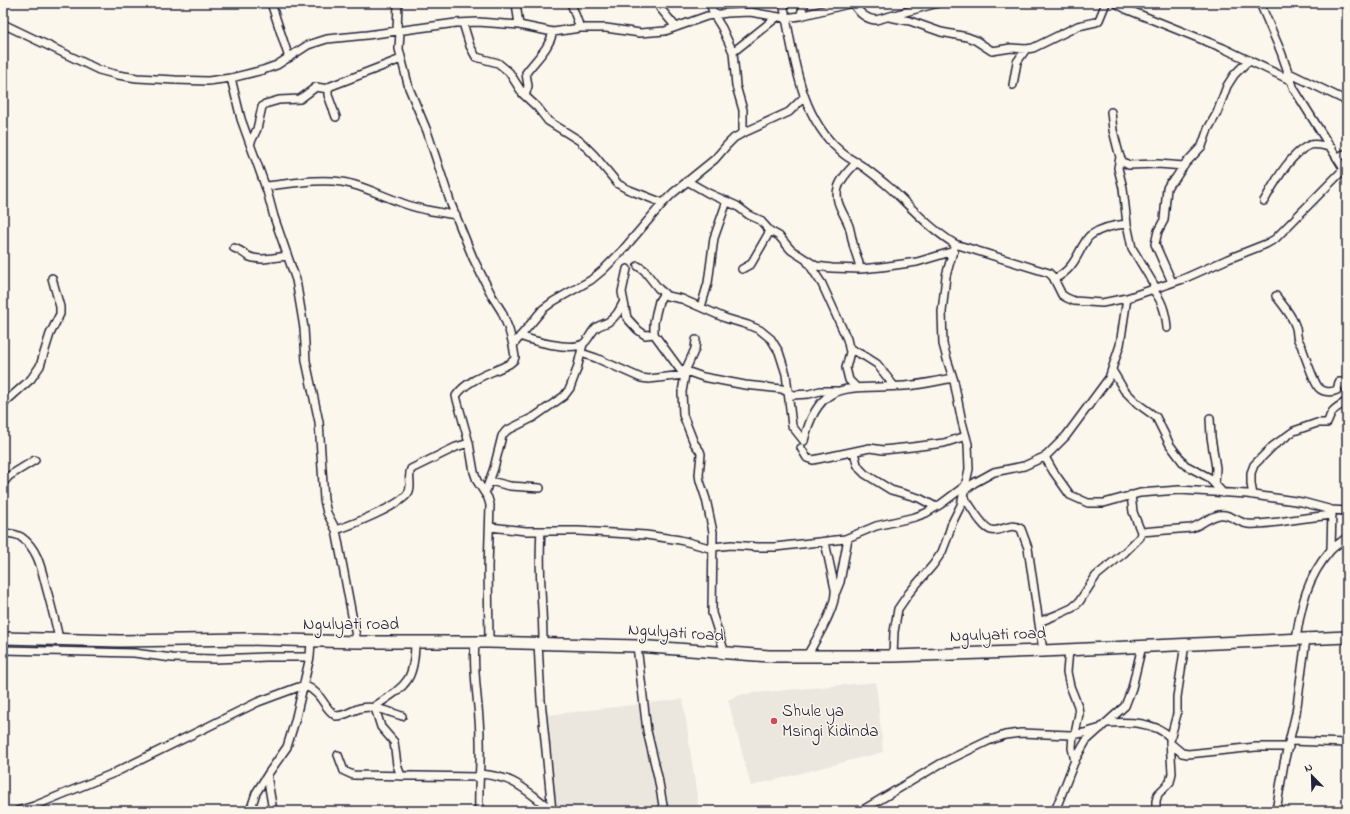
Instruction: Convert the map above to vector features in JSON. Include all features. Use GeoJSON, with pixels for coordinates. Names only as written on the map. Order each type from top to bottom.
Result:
{"type":"FeatureCollection","features":[{"type":"Feature","properties":{"kind":"main road","name":"Ngulyati road"},"geometry":{"type":"LineString","coordinates":[[3,638],[127,641],[246,639],[357,642],[474,641],[637,646],[769,656],[892,656],[1069,650],[1347,637]]}},
{"type":"Feature","properties":{"kind":"street"},"geometry":{"type":"LineString","coordinates":[[271,3],[289,58]]}},
{"type":"Feature","properties":{"kind":"street"},"geometry":{"type":"LineString","coordinates":[[398,3],[399,48],[409,88],[427,131],[451,204],[482,277],[502,312],[514,345],[514,360],[500,369],[471,383],[460,390],[456,396],[469,443],[476,481],[485,492],[490,505],[488,567],[489,642]]}},
{"type":"Feature","properties":{"kind":"street"},"geometry":{"type":"LineString","coordinates":[[516,3],[519,25]]}},
{"type":"Feature","properties":{"kind":"street"},"geometry":{"type":"LineString","coordinates":[[571,3],[580,28]]}},
{"type":"Feature","properties":{"kind":"street"},"geometry":{"type":"LineString","coordinates":[[659,3],[660,8],[676,27]]}},
{"type":"Feature","properties":{"kind":"street"},"geometry":{"type":"LineString","coordinates":[[710,3],[714,15],[733,52],[736,86],[742,110],[743,133]]}},
{"type":"Feature","properties":{"kind":"street"},"geometry":{"type":"LineString","coordinates":[[783,3],[804,97],[810,111],[825,134],[839,151],[857,162],[882,181],[954,248],[1049,273],[1054,278],[1062,295],[1074,301],[1102,303],[1127,298],[1198,274],[1228,259],[1266,244],[1282,231],[1345,171],[1297,94],[1290,80],[1281,52],[1260,3]]}},
{"type":"Feature","properties":{"kind":"street"},"geometry":{"type":"LineString","coordinates":[[800,16],[805,3]]}},
{"type":"Feature","properties":{"kind":"street"},"geometry":{"type":"LineString","coordinates":[[3,24],[99,70],[137,78],[208,81],[231,78],[263,70],[277,65],[308,45],[326,39],[463,23],[519,25],[553,32],[580,28],[606,28],[640,33],[665,31],[690,21],[727,13],[750,12],[786,18],[853,3],[861,14],[870,20],[876,20],[938,3]]}},
{"type":"Feature","properties":{"kind":"street"},"geometry":{"type":"LineString","coordinates":[[889,17],[910,21],[941,32],[967,37],[992,51],[1011,48],[1026,49],[1044,43],[1078,26],[1096,22],[1099,20],[1106,3]]}},
{"type":"Feature","properties":{"kind":"street"},"geometry":{"type":"LineString","coordinates":[[1116,3],[1126,9],[1193,35],[1290,80]]}},
{"type":"Feature","properties":{"kind":"street"},"geometry":{"type":"LineString","coordinates":[[733,52],[777,17]]}},
{"type":"Feature","properties":{"kind":"street"},"geometry":{"type":"LineString","coordinates":[[463,23],[470,46],[476,57],[498,63],[509,72],[525,96],[548,120],[580,141],[594,155],[618,184],[632,191],[663,202]]}},
{"type":"Feature","properties":{"kind":"street"},"geometry":{"type":"LineString","coordinates":[[525,96],[528,86],[526,73],[546,49],[553,32]]}},
{"type":"Feature","properties":{"kind":"street"},"geometry":{"type":"LineString","coordinates":[[1013,85],[1017,62],[1026,49]]}},
{"type":"Feature","properties":{"kind":"street"},"geometry":{"type":"LineString","coordinates":[[250,144],[257,129],[262,107],[265,104],[279,100],[300,99],[316,87],[328,89],[331,86],[401,59]]}},
{"type":"Feature","properties":{"kind":"street"},"geometry":{"type":"LineString","coordinates":[[1172,282],[1156,244],[1158,231],[1164,220],[1167,188],[1202,146],[1227,86],[1234,75],[1249,60]]}},
{"type":"Feature","properties":{"kind":"street"},"geometry":{"type":"LineString","coordinates":[[1288,72],[1347,101]]}},
{"type":"Feature","properties":{"kind":"street"},"geometry":{"type":"LineString","coordinates":[[231,78],[241,119],[296,280],[304,328],[306,361],[319,422],[324,500],[336,530],[357,642]]}},
{"type":"Feature","properties":{"kind":"street"},"geometry":{"type":"LineString","coordinates":[[328,89],[328,95],[336,117]]}},
{"type":"Feature","properties":{"kind":"street"},"geometry":{"type":"LineString","coordinates":[[514,345],[543,309],[591,280],[603,270],[622,251],[663,202],[715,159],[726,145],[734,138],[789,112],[804,97]]}},
{"type":"Feature","properties":{"kind":"street"},"geometry":{"type":"LineString","coordinates":[[1111,112],[1113,130],[1120,157],[1123,162],[1130,165],[1158,164],[1184,166]]}},
{"type":"Feature","properties":{"kind":"street"},"geometry":{"type":"LineString","coordinates":[[1264,200],[1280,173],[1302,150],[1311,145],[1320,144],[1332,148]]}},
{"type":"Feature","properties":{"kind":"street"},"geometry":{"type":"LineString","coordinates":[[1337,157],[1347,153]]}},
{"type":"Feature","properties":{"kind":"street"},"geometry":{"type":"LineString","coordinates":[[1120,157],[1118,168],[1123,188],[1127,224],[1132,248],[1161,304],[1166,328]]}},
{"type":"Feature","properties":{"kind":"street"},"geometry":{"type":"LineString","coordinates":[[857,162],[848,171],[838,186],[837,199],[848,225],[860,269]]}},
{"type":"Feature","properties":{"kind":"street"},"geometry":{"type":"LineString","coordinates":[[265,186],[311,181],[343,182],[362,186],[414,207],[456,215]]}},
{"type":"Feature","properties":{"kind":"street"},"geometry":{"type":"LineString","coordinates":[[688,181],[708,193],[737,206],[749,215],[760,220],[770,231],[779,236],[791,250],[816,266],[860,269],[917,262],[954,248]]}},
{"type":"Feature","properties":{"kind":"street"},"geometry":{"type":"LineString","coordinates":[[701,307],[708,283],[714,238],[727,201]]}},
{"type":"Feature","properties":{"kind":"street"},"geometry":{"type":"LineString","coordinates":[[1054,278],[1063,274],[1069,269],[1090,235],[1108,227],[1127,224]]}},
{"type":"Feature","properties":{"kind":"street"},"geometry":{"type":"LineString","coordinates":[[742,268],[751,264],[770,231]]}},
{"type":"Feature","properties":{"kind":"street"},"geometry":{"type":"LineString","coordinates":[[234,248],[239,249],[248,256],[254,258],[287,256]]}},
{"type":"Feature","properties":{"kind":"street"},"geometry":{"type":"LineString","coordinates":[[892,656],[898,609],[908,593],[933,566],[942,552],[964,491],[969,469],[969,450],[944,344],[942,312],[946,276],[954,248]]}},
{"type":"Feature","properties":{"kind":"street"},"geometry":{"type":"LineString","coordinates":[[807,261],[822,284],[835,314],[844,330],[849,348],[846,368],[850,380],[856,387]]}},
{"type":"Feature","properties":{"kind":"street"},"geometry":{"type":"LineString","coordinates":[[638,266],[644,270],[664,293],[671,298],[682,300],[725,318],[736,320],[760,330],[771,339],[779,352],[783,363],[792,426],[804,441],[816,409],[825,399],[837,391]]}},
{"type":"Feature","properties":{"kind":"street"},"geometry":{"type":"LineString","coordinates":[[627,269],[622,292],[627,318],[645,335],[654,334]]}},
{"type":"Feature","properties":{"kind":"street"},"geometry":{"type":"LineString","coordinates":[[3,404],[31,379],[40,366],[50,334],[60,314],[60,307],[52,278]]}},
{"type":"Feature","properties":{"kind":"street"},"geometry":{"type":"LineString","coordinates":[[664,293],[659,300],[654,323],[654,334],[685,373]]}},
{"type":"Feature","properties":{"kind":"street"},"geometry":{"type":"LineString","coordinates":[[1276,296],[1292,317],[1297,327],[1297,340],[1301,345],[1318,387],[1324,392],[1333,392],[1337,390],[1339,382],[1342,382],[1345,385],[1347,392]]}},
{"type":"Feature","properties":{"kind":"street"},"geometry":{"type":"LineString","coordinates":[[490,527],[526,531],[578,531],[646,535],[680,540],[713,548],[731,545],[775,547],[848,538],[876,526],[915,517],[936,507],[964,491],[974,482],[994,472],[1024,466],[1045,457],[1055,448],[1082,416],[1109,378],[1120,345],[1127,298]]}},
{"type":"Feature","properties":{"kind":"street"},"geometry":{"type":"LineString","coordinates":[[485,492],[490,480],[502,436],[506,432],[534,417],[564,396],[570,388],[577,369],[583,344],[596,327],[615,317],[623,303]]}},
{"type":"Feature","properties":{"kind":"street"},"geometry":{"type":"LineString","coordinates":[[520,336],[530,340],[559,345],[577,346],[583,344]]}},
{"type":"Feature","properties":{"kind":"street"},"geometry":{"type":"LineString","coordinates":[[696,340],[695,349],[685,373],[682,392],[683,415],[694,443],[701,454],[699,475],[713,532],[712,613],[725,653]]}},
{"type":"Feature","properties":{"kind":"street"},"geometry":{"type":"LineString","coordinates":[[849,348],[877,364],[894,386]]}},
{"type":"Feature","properties":{"kind":"street"},"geometry":{"type":"LineString","coordinates":[[581,353],[641,378],[649,379],[685,373],[759,387],[782,389],[793,395],[809,394],[820,391],[837,391],[856,387],[924,384],[953,378]]}},
{"type":"Feature","properties":{"kind":"street"},"geometry":{"type":"LineString","coordinates":[[1112,370],[1124,390],[1138,404],[1156,417],[1170,445],[1186,465],[1208,477],[1223,493]]}},
{"type":"Feature","properties":{"kind":"street"},"geometry":{"type":"LineString","coordinates":[[1253,495],[1251,473],[1254,465],[1273,446],[1294,431],[1317,423],[1327,423],[1335,408],[1347,401]]}},
{"type":"Feature","properties":{"kind":"street"},"geometry":{"type":"LineString","coordinates":[[1210,418],[1211,437],[1216,468],[1215,484]]}},
{"type":"Feature","properties":{"kind":"street"},"geometry":{"type":"LineString","coordinates":[[801,448],[807,458],[814,460],[870,448],[883,450],[919,447],[966,436]]}},
{"type":"Feature","properties":{"kind":"street"},"geometry":{"type":"LineString","coordinates":[[336,530],[374,515],[406,496],[410,489],[409,476],[411,469],[449,450],[469,443]]}},
{"type":"Feature","properties":{"kind":"street"},"geometry":{"type":"LineString","coordinates":[[854,452],[857,464],[865,474],[891,490],[918,498],[936,507]]}},
{"type":"Feature","properties":{"kind":"street"},"geometry":{"type":"LineString","coordinates":[[1045,457],[1070,495],[1088,503],[1104,503],[1140,493],[1169,490],[1253,495],[1302,502],[1332,512]]}},
{"type":"Feature","properties":{"kind":"street"},"geometry":{"type":"LineString","coordinates":[[3,483],[9,476],[35,460]]}},
{"type":"Feature","properties":{"kind":"street"},"geometry":{"type":"LineString","coordinates":[[490,480],[510,486],[540,488]]}},
{"type":"Feature","properties":{"kind":"street"},"geometry":{"type":"LineString","coordinates":[[964,491],[983,524],[989,530],[1014,526],[1021,529],[1028,548],[1040,622],[1043,651]]}},
{"type":"Feature","properties":{"kind":"street"},"geometry":{"type":"LineString","coordinates":[[1040,622],[1072,608],[1079,602],[1096,576],[1124,553],[1140,537],[1141,532],[1133,512],[1131,495]]}},
{"type":"Feature","properties":{"kind":"street"},"geometry":{"type":"LineString","coordinates":[[1141,532],[1191,528],[1219,515],[1228,516],[1247,524],[1251,524],[1347,511]]}},
{"type":"Feature","properties":{"kind":"street"},"geometry":{"type":"LineString","coordinates":[[1331,549],[1332,512]]}},
{"type":"Feature","properties":{"kind":"street"},"geometry":{"type":"LineString","coordinates":[[3,529],[6,533],[20,536],[29,545],[37,557],[52,606],[59,639]]}},
{"type":"Feature","properties":{"kind":"street"},"geometry":{"type":"LineString","coordinates":[[540,531],[539,565],[543,610],[541,643],[542,700],[552,811]]}},
{"type":"Feature","properties":{"kind":"street"},"geometry":{"type":"LineString","coordinates":[[1276,811],[1296,713],[1301,639],[1300,611],[1315,571],[1331,549],[1347,537]]}},
{"type":"Feature","properties":{"kind":"street"},"geometry":{"type":"LineString","coordinates":[[807,656],[832,609],[840,582],[848,538]]}},
{"type":"Feature","properties":{"kind":"street"},"geometry":{"type":"LineString","coordinates":[[825,542],[836,592]]}},
{"type":"Feature","properties":{"kind":"street"},"geometry":{"type":"LineString","coordinates":[[250,811],[256,793],[287,747],[304,685],[310,657],[311,641]]}},
{"type":"Feature","properties":{"kind":"street"},"geometry":{"type":"LineString","coordinates":[[374,708],[403,687],[411,674],[414,666],[415,641]]}},
{"type":"Feature","properties":{"kind":"street"},"geometry":{"type":"LineString","coordinates":[[474,641],[473,659],[480,740],[479,811]]}},
{"type":"Feature","properties":{"kind":"street"},"geometry":{"type":"LineString","coordinates":[[1156,811],[1158,794],[1170,782],[1172,773],[1171,740],[1177,714],[1177,697],[1185,644]]}},
{"type":"Feature","properties":{"kind":"street"},"geometry":{"type":"LineString","coordinates":[[637,646],[648,731],[664,811]]}},
{"type":"Feature","properties":{"kind":"street"},"geometry":{"type":"LineString","coordinates":[[1055,811],[1075,761],[1086,741],[1125,706],[1132,688],[1142,646]]}},
{"type":"Feature","properties":{"kind":"street"},"geometry":{"type":"LineString","coordinates":[[3,650],[134,653],[172,658],[310,657]]}},
{"type":"Feature","properties":{"kind":"street"},"geometry":{"type":"LineString","coordinates":[[1069,650],[1067,672],[1070,686],[1078,706],[1072,748],[1075,761]]}},
{"type":"Feature","properties":{"kind":"street"},"geometry":{"type":"LineString","coordinates":[[304,685],[317,693],[330,711],[336,716],[344,715],[360,708],[374,708],[402,716]]}},
{"type":"Feature","properties":{"kind":"street"},"geometry":{"type":"LineString","coordinates":[[17,811],[41,803],[114,773],[258,702],[304,685]]}},
{"type":"Feature","properties":{"kind":"street"},"geometry":{"type":"LineString","coordinates":[[374,708],[381,727],[394,742],[397,765],[401,776]]}},
{"type":"Feature","properties":{"kind":"street"},"geometry":{"type":"LineString","coordinates":[[861,811],[940,764],[988,741],[1005,735],[1021,733],[1074,734],[1084,733],[1104,726],[1132,723],[1155,727],[1165,732],[1182,753],[1188,754],[1289,744],[1347,743]]}},
{"type":"Feature","properties":{"kind":"street"},"geometry":{"type":"LineString","coordinates":[[338,755],[346,773],[353,775],[489,775],[509,779],[520,785],[552,811]]}},
{"type":"Feature","properties":{"kind":"street"},"geometry":{"type":"LineString","coordinates":[[268,774],[272,811]]}},
{"type":"Feature","properties":{"kind":"shaded area"},"geometry":{"type":"Polygon","coordinates":[[[876,682],[883,752],[751,786],[728,700],[743,694],[876,682]]]}},
{"type":"Feature","properties":{"kind":"shaded area"},"geometry":{"type":"Polygon","coordinates":[[[683,699],[699,811],[548,811],[539,716],[683,699]]]}},
{"type":"Feature","properties":{"kind":"place","name":"Shule ya Msingi Kidinda"},"geometry":{"type":"Point","coordinates":[774,721]}}]}
